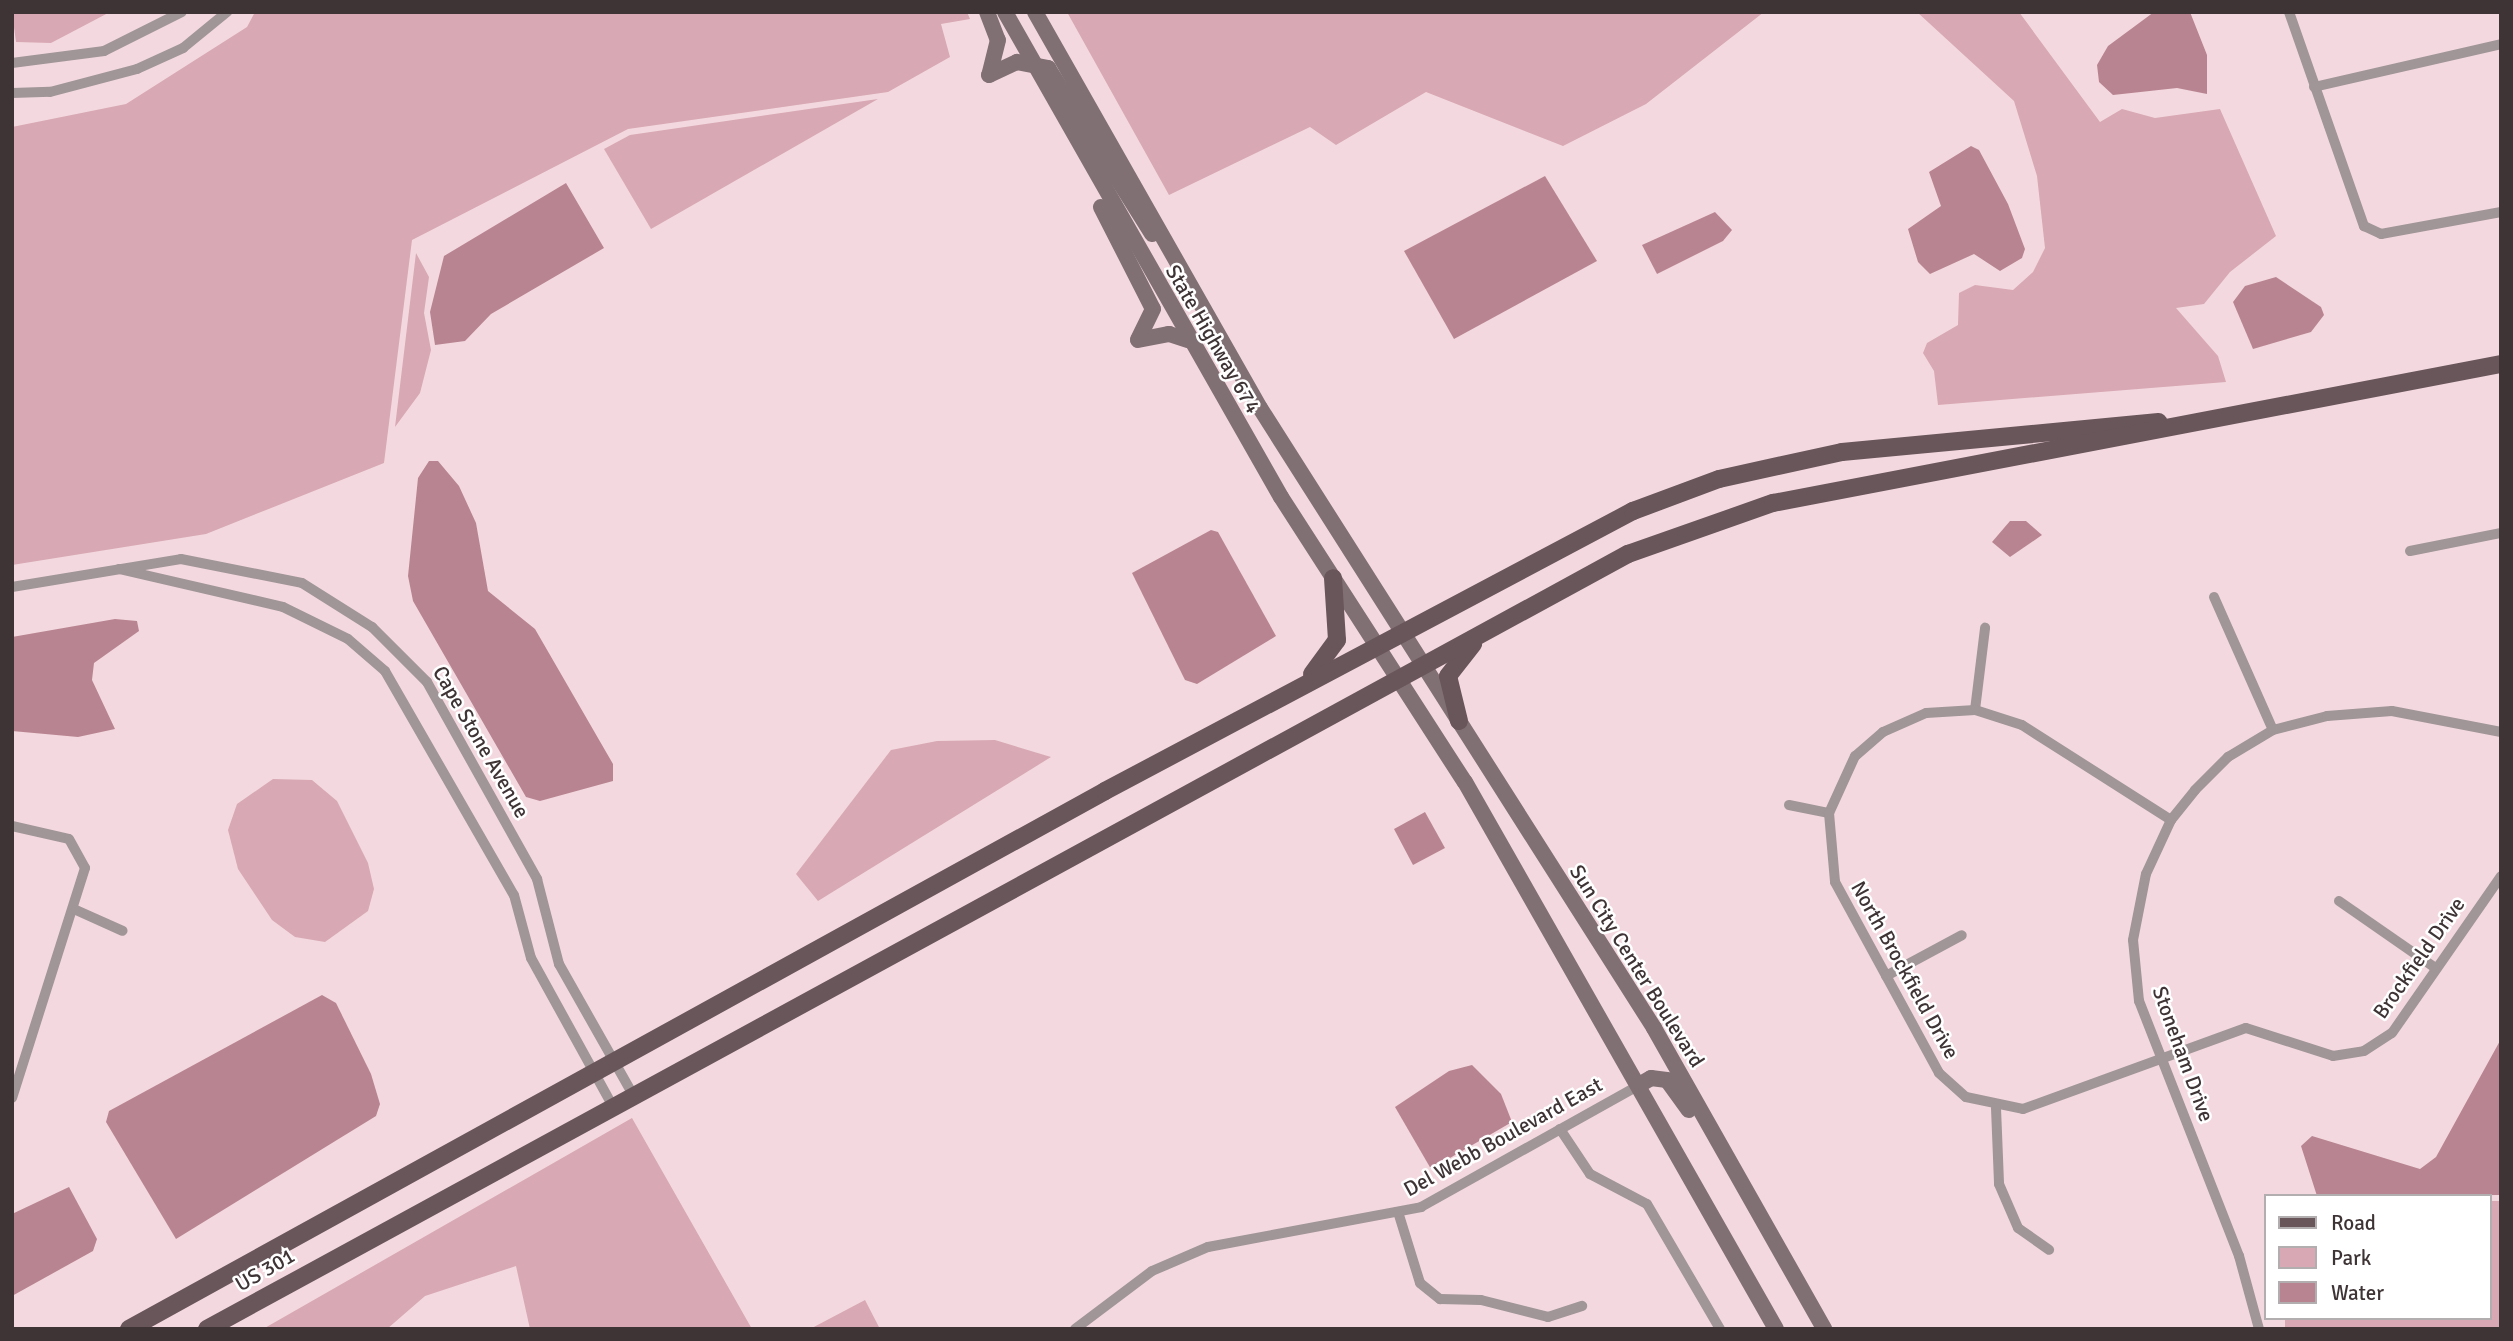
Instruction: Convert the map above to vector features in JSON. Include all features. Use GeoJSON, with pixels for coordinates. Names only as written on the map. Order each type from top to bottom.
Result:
{"type":"FeatureCollection","features":[{"type":"Feature","properties":{"kind":"main road"},"geometry":{"type":"LineString","coordinates":[[987,12],[998,40],[989,75]]}},
{"type":"Feature","properties":{"kind":"main road","name":"State Highway 674"},"geometry":{"type":"LineString","coordinates":[[1005,12],[1188,340],[1398,679]]}},
{"type":"Feature","properties":{"kind":"main road","name":"State Highway 674"},"geometry":{"type":"LineString","coordinates":[[1035,12],[1171,253],[1402,634]]}},
{"type":"Feature","properties":{"kind":"main road"},"geometry":{"type":"LineString","coordinates":[[989,75],[1006,65],[1032,62],[1058,81],[1143,225],[1171,253]]}},
{"type":"Feature","properties":{"kind":"main road"},"geometry":{"type":"LineString","coordinates":[[989,75],[1025,73],[1045,85]]}},
{"type":"Feature","properties":{"kind":"main road"},"geometry":{"type":"LineString","coordinates":[[1089,164],[1096,196],[1153,309],[1138,340],[1169,334],[1188,340]]}},
{"type":"Feature","properties":{"kind":"main road","name":"US 301"},"geometry":{"type":"LineString","coordinates":[[207,1329],[344,1251],[1628,554],[1730,515],[2501,364]]}},
{"type":"Feature","properties":{"kind":"main road","name":"US 301"},"geometry":{"type":"LineString","coordinates":[[129,1329],[1301,685],[1633,511],[1763,468],[1878,447],[2229,416]]}},
{"type":"Feature","properties":{"kind":"main road"},"geometry":{"type":"LineString","coordinates":[[1301,685],[1337,640],[1333,578]]}},
{"type":"Feature","properties":{"kind":"main road"},"geometry":{"type":"LineString","coordinates":[[1459,721],[1448,676],[1487,630]]}},
{"type":"Feature","properties":{"kind":"main road","name":"Sun City Center Boulevard"},"geometry":{"type":"LineString","coordinates":[[1402,634],[1654,1028],[1824,1329]]}},
{"type":"Feature","properties":{"kind":"main road"},"geometry":{"type":"LineString","coordinates":[[1398,679],[1465,782],[1776,1329]]}},
{"type":"Feature","properties":{"kind":"main road"},"geometry":{"type":"LineString","coordinates":[[1639,1085],[1651,1077],[1667,1080],[1754,1224],[1784,1258]]}},
{"type":"Feature","properties":{"kind":"street"},"geometry":{"type":"LineString","coordinates":[[12,63],[104,51],[182,12]]}},
{"type":"Feature","properties":{"kind":"street"},"geometry":{"type":"LineString","coordinates":[[12,93],[50,92],[137,69],[183,48],[227,12]]}},
{"type":"Feature","properties":{"kind":"street"},"geometry":{"type":"LineString","coordinates":[[2289,12],[2364,226],[2381,234],[2501,212]]}},
{"type":"Feature","properties":{"kind":"street"},"geometry":{"type":"LineString","coordinates":[[2314,87],[2501,44]]}},
{"type":"Feature","properties":{"kind":"street"},"geometry":{"type":"LineString","coordinates":[[2410,551],[2501,533]]}},
{"type":"Feature","properties":{"kind":"street","name":"Cape Stone Avenue"},"geometry":{"type":"LineString","coordinates":[[12,587],[181,559],[262,571],[344,605],[404,655],[427,682],[537,879],[559,964],[633,1095]]}},
{"type":"Feature","properties":{"kind":"street","name":"Cape Stone Avenue"},"geometry":{"type":"LineString","coordinates":[[119,569],[305,615],[385,671],[514,895],[531,958],[612,1105]]}},
{"type":"Feature","properties":{"kind":"street"},"geometry":{"type":"LineString","coordinates":[[2214,597],[2273,730]]}},
{"type":"Feature","properties":{"kind":"street"},"geometry":{"type":"LineString","coordinates":[[1975,710],[1984,628]]}},
{"type":"Feature","properties":{"kind":"street","name":"North Brockfield Drive"},"geometry":{"type":"LineString","coordinates":[[2161,1055],[2053,1100],[1996,1108],[1966,1097],[1939,1073],[1835,882],[1829,813],[1855,757],[1883,733],[1926,713],[1975,710],[2022,725],[2171,820]]}},
{"type":"Feature","properties":{"kind":"street","name":"Stoneham Drive"},"geometry":{"type":"LineString","coordinates":[[2259,1329],[2239,1256],[2139,1001],[2133,940],[2146,874],[2171,820],[2228,757],[2273,730],[2326,716],[2392,711],[2501,732]]}},
{"type":"Feature","properties":{"kind":"street"},"geometry":{"type":"LineString","coordinates":[[1789,805],[1829,813]]}},
{"type":"Feature","properties":{"kind":"street"},"geometry":{"type":"LineString","coordinates":[[12,826],[53,830],[80,852],[84,886],[12,1098]]}},
{"type":"Feature","properties":{"kind":"street","name":"Brockfield Drive"},"geometry":{"type":"LineString","coordinates":[[2161,1055],[2246,1028],[2333,1056],[2364,1051],[2392,1033],[2434,967],[2501,876]]}},
{"type":"Feature","properties":{"kind":"street"},"geometry":{"type":"LineString","coordinates":[[2339,901],[2434,967]]}},
{"type":"Feature","properties":{"kind":"street"},"geometry":{"type":"LineString","coordinates":[[76,910],[122,931]]}},
{"type":"Feature","properties":{"kind":"street"},"geometry":{"type":"LineString","coordinates":[[1886,976],[1962,935]]}},
{"type":"Feature","properties":{"kind":"street","name":"Del Webb Boulevard East"},"geometry":{"type":"LineString","coordinates":[[1075,1329],[1152,1271],[1208,1247],[1262,1232],[1399,1215],[1639,1085]]}},
{"type":"Feature","properties":{"kind":"street"},"geometry":{"type":"LineString","coordinates":[[1996,1108],[1999,1184],[2018,1228],[2049,1250]]}},
{"type":"Feature","properties":{"kind":"street"},"geometry":{"type":"LineString","coordinates":[[1560,1129],[1590,1174],[1647,1204],[1720,1329]]}},
{"type":"Feature","properties":{"kind":"street"},"geometry":{"type":"LineString","coordinates":[[1399,1215],[1420,1283],[1440,1300],[1482,1300],[1548,1317],[1582,1306]]}},
{"type":"Feature","properties":{"kind":"green space"},"geometry":{"type":"Polygon","coordinates":[[[12,12],[110,12],[51,43],[16,42],[12,12]]]}},
{"type":"Feature","properties":{"kind":"green space"},"geometry":{"type":"Polygon","coordinates":[[[255,12],[967,12],[970,19],[941,24],[950,57],[888,92],[628,129],[412,240],[384,463],[206,534],[12,565],[12,127],[126,104],[247,27],[255,12]]]}},
{"type":"Feature","properties":{"kind":"green space"},"geometry":{"type":"Polygon","coordinates":[[[1067,12],[1764,12],[1646,104],[1563,146],[1426,92],[1336,145],[1310,127],[1169,195],[1067,12]]]}},
{"type":"Feature","properties":{"kind":"green space"},"geometry":{"type":"Polygon","coordinates":[[[1917,12],[2019,12],[2100,122],[2122,109],[2155,118],[2220,109],[2276,236],[2230,272],[2204,304],[2176,308],[2218,356],[2226,382],[1938,405],[1934,371],[1923,353],[1927,343],[1958,325],[1959,293],[1975,285],[2013,290],[2033,272],[2045,248],[2037,176],[2014,101],[1917,12]]]}},
{"type":"Feature","properties":{"kind":"green space"},"geometry":{"type":"Polygon","coordinates":[[[878,99],[651,229],[604,149],[630,135],[878,99]]]}},
{"type":"Feature","properties":{"kind":"green space"},"geometry":{"type":"Polygon","coordinates":[[[416,253],[429,277],[424,313],[431,350],[420,393],[395,427],[416,253]]]}},
{"type":"Feature","properties":{"kind":"green space"},"geometry":{"type":"Polygon","coordinates":[[[995,740],[1051,757],[818,901],[796,874],[891,750],[937,741],[995,740]]]}},
{"type":"Feature","properties":{"kind":"green space"},"geometry":{"type":"Polygon","coordinates":[[[273,779],[312,780],[337,801],[368,863],[374,889],[368,911],[325,942],[295,937],[272,920],[238,869],[228,830],[237,804],[273,779]]]}},
{"type":"Feature","properties":{"kind":"green space"},"geometry":{"type":"Polygon","coordinates":[[[632,1118],[752,1329],[530,1329],[516,1266],[425,1296],[387,1329],[263,1329],[632,1118]]]}},
{"type":"Feature","properties":{"kind":"green space"},"geometry":{"type":"Polygon","coordinates":[[[2492,1201],[2501,1201],[2501,1329],[2285,1329],[2285,1320],[2492,1320],[2492,1201]]]}},
{"type":"Feature","properties":{"kind":"green space"},"geometry":{"type":"Polygon","coordinates":[[[865,1300],[880,1329],[810,1329],[865,1300]]]}},
{"type":"Feature","properties":{"kind":"water"},"geometry":{"type":"Polygon","coordinates":[[[2154,12],[2190,12],[2207,55],[2207,94],[2177,88],[2113,95],[2099,82],[2097,65],[2108,46],[2154,12]]]}},
{"type":"Feature","properties":{"kind":"water"},"geometry":{"type":"Polygon","coordinates":[[[1971,146],[1979,150],[2008,204],[2025,249],[2022,258],[2000,271],[1974,254],[1930,274],[1918,262],[1908,229],[1941,206],[1929,172],[1971,146]]]}},
{"type":"Feature","properties":{"kind":"water"},"geometry":{"type":"Polygon","coordinates":[[[1545,176],[1597,261],[1454,339],[1404,251],[1545,176]]]}},
{"type":"Feature","properties":{"kind":"water"},"geometry":{"type":"Polygon","coordinates":[[[566,183],[604,248],[491,314],[465,341],[435,345],[430,312],[444,256],[566,183]]]}},
{"type":"Feature","properties":{"kind":"water"},"geometry":{"type":"Polygon","coordinates":[[[1715,212],[1732,230],[1723,241],[1657,274],[1642,245],[1715,212]]]}},
{"type":"Feature","properties":{"kind":"water"},"geometry":{"type":"Polygon","coordinates":[[[2276,277],[2321,307],[2324,315],[2311,332],[2253,349],[2233,302],[2245,286],[2276,277]]]}},
{"type":"Feature","properties":{"kind":"water"},"geometry":{"type":"Polygon","coordinates":[[[429,461],[438,461],[459,486],[476,523],[488,591],[535,629],[613,764],[613,781],[540,801],[526,797],[413,601],[408,576],[418,478],[429,461]]]}},
{"type":"Feature","properties":{"kind":"water"},"geometry":{"type":"Polygon","coordinates":[[[2010,521],[2026,521],[2042,535],[2010,557],[1992,542],[2010,521]]]}},
{"type":"Feature","properties":{"kind":"water"},"geometry":{"type":"Polygon","coordinates":[[[1211,530],[1218,532],[1276,636],[1197,684],[1185,680],[1132,573],[1211,530]]]}},
{"type":"Feature","properties":{"kind":"water"},"geometry":{"type":"Polygon","coordinates":[[[115,619],[137,621],[139,631],[94,663],[92,680],[115,729],[78,737],[12,731],[12,637],[115,619]]]}},
{"type":"Feature","properties":{"kind":"water"},"geometry":{"type":"Polygon","coordinates":[[[1425,812],[1445,848],[1413,865],[1394,829],[1425,812]]]}},
{"type":"Feature","properties":{"kind":"water"},"geometry":{"type":"Polygon","coordinates":[[[322,995],[336,1003],[371,1074],[380,1104],[376,1116],[176,1239],[106,1122],[109,1111],[322,995]]]}},
{"type":"Feature","properties":{"kind":"water"},"geometry":{"type":"Polygon","coordinates":[[[2501,1039],[2501,1195],[2316,1194],[2301,1146],[2312,1136],[2420,1169],[2436,1157],[2501,1039]]]}},
{"type":"Feature","properties":{"kind":"water"},"geometry":{"type":"Polygon","coordinates":[[[1472,1065],[1501,1094],[1512,1122],[1431,1169],[1395,1107],[1449,1071],[1472,1065]]]}},
{"type":"Feature","properties":{"kind":"water"},"geometry":{"type":"Polygon","coordinates":[[[69,1187],[97,1239],[93,1251],[12,1296],[12,1214],[69,1187]]]}}]}
